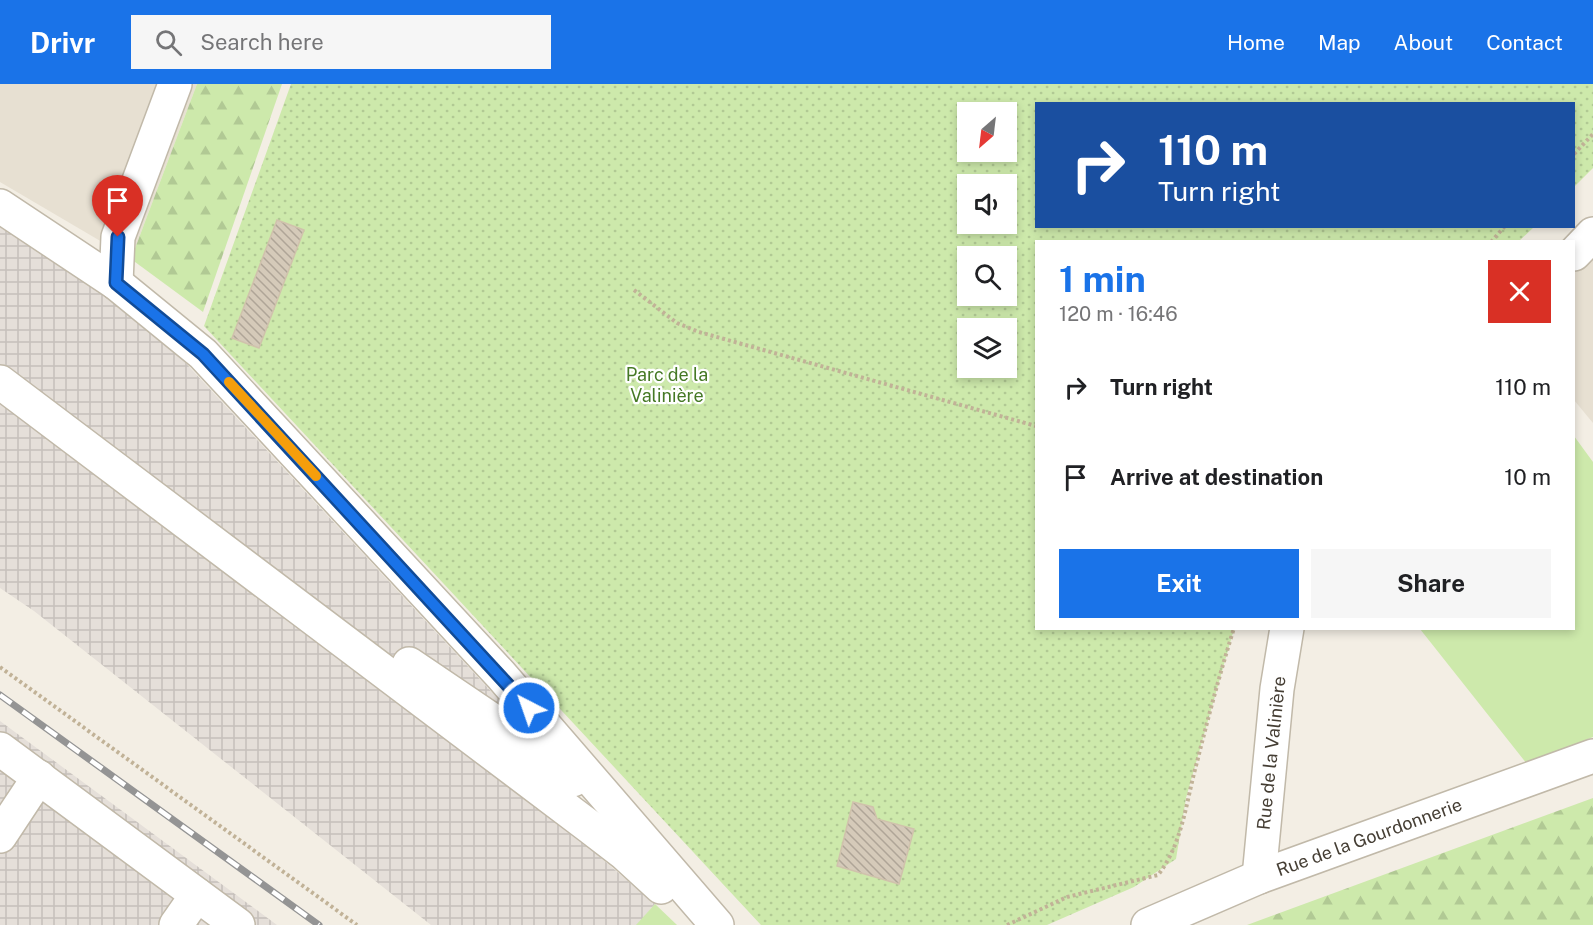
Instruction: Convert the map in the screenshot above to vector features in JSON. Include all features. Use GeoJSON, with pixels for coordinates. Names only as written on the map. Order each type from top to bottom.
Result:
{"type":"FeatureCollection","features":[{"type":"Feature","properties":{"kind":"street"},"geometry":{"type":"LineString","coordinates":[[116,283],[118,237],[175,84]]}},
{"type":"Feature","properties":{"kind":"street"},"geometry":{"type":"LineString","coordinates":[[0,206],[116,283],[203,354],[501,675],[717,925]]}},
{"type":"Feature","properties":{"kind":"street"},"geometry":{"type":"LineString","coordinates":[[1575,253],[1593,234]]}},
{"type":"Feature","properties":{"kind":"street"},"geometry":{"type":"LineString","coordinates":[[0,382],[617,848],[702,925]]}},
{"type":"Feature","properties":{"kind":"street"},"geometry":{"type":"LineString","coordinates":[[68,433],[520,740],[629,822]]}},
{"type":"Feature","properties":{"kind":"street","name":"Rue de la Valinière"},"geometry":{"type":"LineString","coordinates":[[1259,877],[1277,689],[1287,630]]}},
{"type":"Feature","properties":{"kind":"street"},"geometry":{"type":"LineString","coordinates":[[0,749],[238,925]]}},
{"type":"Feature","properties":{"kind":"street","name":"Rue de la Gourdonnerie"},"geometry":{"type":"LineString","coordinates":[[1148,925],[1259,877],[1593,756]]}},
{"type":"Feature","properties":{"kind":"street"},"geometry":{"type":"LineString","coordinates":[[0,836],[39,777]]}},
{"type":"Feature","properties":{"kind":"street"},"geometry":{"type":"LineString","coordinates":[[176,925],[197,895]]}},
{"type":"Feature","properties":{"kind":"path"},"geometry":{"type":"LineString","coordinates":[[1575,153],[1593,134]]}},
{"type":"Feature","properties":{"kind":"path"},"geometry":{"type":"LineString","coordinates":[[1493,240],[1503,228]]}},
{"type":"Feature","properties":{"kind":"path"},"geometry":{"type":"LineString","coordinates":[[634,290],[677,323],[699,332],[1035,426]]}},
{"type":"Feature","properties":{"kind":"path"},"geometry":{"type":"LineString","coordinates":[[1007,925],[1067,897],[1158,875],[1167,864],[1176,845],[1233,630]]}},
{"type":"Feature","properties":{"kind":"path"},"geometry":{"type":"LineString","coordinates":[[0,667],[357,925]]}},
{"type":"Feature","properties":{"kind":"shaded area"},"geometry":{"type":"Polygon","coordinates":[[[0,84],[197,84],[131,259],[0,182],[0,84]]]}},
{"type":"Feature","properties":{"kind":"shaded area"},"geometry":{"type":"Polygon","coordinates":[[[0,223],[78,271],[181,358],[526,729],[581,841],[655,904],[637,925],[431,925],[34,611],[0,588],[0,223]]]}},
{"type":"Feature","properties":{"kind":"shaded area"},"geometry":{"type":"Polygon","coordinates":[[[1593,237],[1593,423],[1575,401],[1575,255],[1593,237]]]}},
{"type":"Feature","properties":{"kind":"shaded area"},"geometry":{"type":"Polygon","coordinates":[[[0,721],[277,925],[0,925],[0,721]]]}},
{"type":"Feature","properties":{"kind":"green space"},"geometry":{"type":"Polygon","coordinates":[[[197,84],[282,84],[203,312],[131,259],[197,84]]]}},
{"type":"Feature","properties":{"kind":"green space","name":"Parc de la Valinière"},"geometry":{"type":"Polygon","coordinates":[[[291,84],[1593,84],[1593,168],[1575,186],[1575,102],[1035,102],[1035,228],[1533,228],[1520,240],[1035,240],[1035,630],[1234,630],[1186,798],[1176,859],[1134,887],[1047,925],[761,925],[204,326],[291,84]]]}},
{"type":"Feature","properties":{"kind":"green space"},"geometry":{"type":"Polygon","coordinates":[[[1575,437],[1593,462],[1593,737],[1527,764],[1421,630],[1575,630],[1575,437]]]}},
{"type":"Feature","properties":{"kind":"green space"},"geometry":{"type":"Polygon","coordinates":[[[1593,798],[1593,925],[1247,925],[1593,798]]]}},
{"type":"Feature","properties":{"kind":"green space"},"geometry":{"type":"Polygon","coordinates":[[[655,904],[677,925],[636,925],[655,904]]]}},
{"type":"Feature","properties":{"kind":"building"},"geometry":{"type":"Polygon","coordinates":[[[277,220],[304,230],[259,348],[232,338],[277,220]]]}},
{"type":"Feature","properties":{"kind":"building"},"geometry":{"type":"Polygon","coordinates":[[[853,802],[873,807],[877,819],[914,829],[899,884],[837,866],[853,802]]]}},
{"type":"Feature","properties":{"kind":"railway"},"geometry":{"type":"LineString","coordinates":[[0,695],[319,925]]}},
{"type":"Feature","properties":{"kind":"slow traffic"},"geometry":{"type":"LineString","coordinates":[[229,382],[316,476]]}},
{"type":"Feature","properties":{"kind":"route"},"geometry":{"type":"LineString","coordinates":[[118,237],[116,283],[203,354],[529,708]]}}]}
